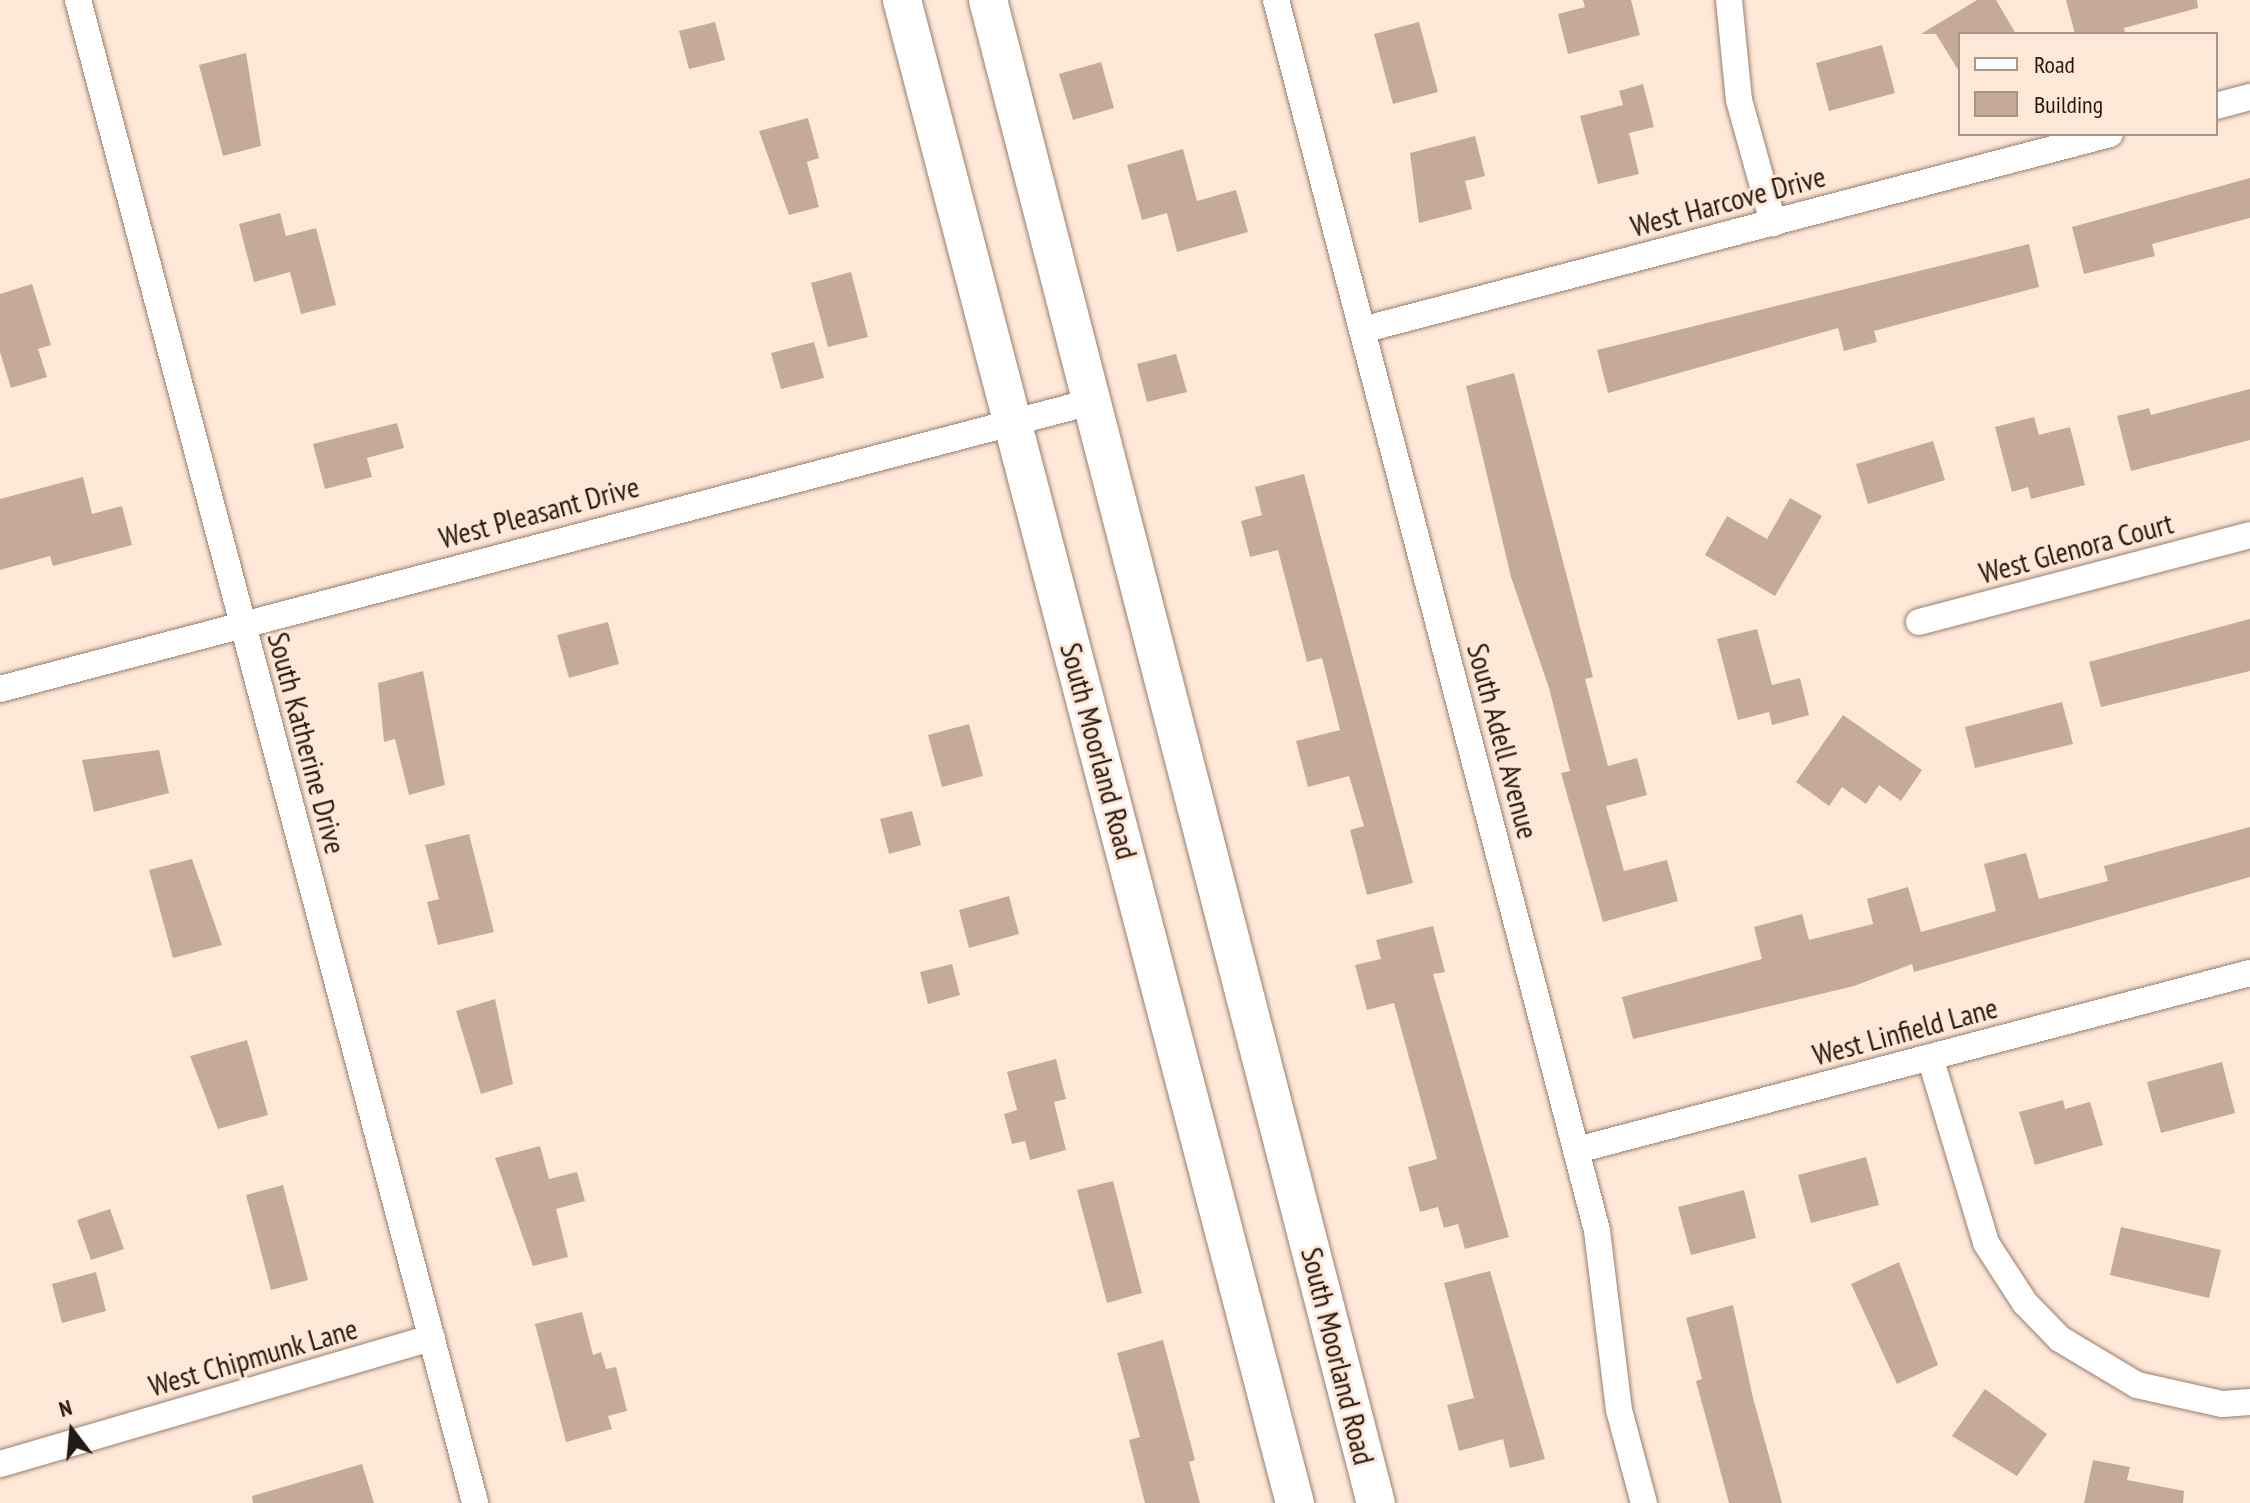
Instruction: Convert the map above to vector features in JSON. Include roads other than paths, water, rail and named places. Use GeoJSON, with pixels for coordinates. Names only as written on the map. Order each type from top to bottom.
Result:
{"type":"FeatureCollection","features":[{"type":"Feature","properties":{"kind":"main road","name":"South Moorland Road"},"geometry":{"type":"LineString","coordinates":[[902,0],[1295,1503]]}},
{"type":"Feature","properties":{"kind":"main road","name":"South Moorland Road"},"geometry":{"type":"LineString","coordinates":[[988,0],[1095,401],[1376,1503]]}},
{"type":"Feature","properties":{"kind":"street","name":"South Katherine Drive"},"geometry":{"type":"LineString","coordinates":[[78,0],[475,1503]]}},
{"type":"Feature","properties":{"kind":"street","name":"South Adell Avenue"},"geometry":{"type":"LineString","coordinates":[[1276,0],[1597,1231],[1619,1410],[1644,1503]]}},
{"type":"Feature","properties":{"kind":"street"},"geometry":{"type":"LineString","coordinates":[[1729,0],[1739,100],[1773,223]]}},
{"type":"Feature","properties":{"kind":"street"},"geometry":{"type":"LineString","coordinates":[[2218,105],[2250,97]]}},
{"type":"Feature","properties":{"kind":"street","name":"West Harcove Drive"},"geometry":{"type":"LineString","coordinates":[[1362,330],[2102,136]]}},
{"type":"Feature","properties":{"kind":"street","name":"West Pleasant Drive"},"geometry":{"type":"LineString","coordinates":[[0,689],[242,621],[1095,401]]}},
{"type":"Feature","properties":{"kind":"street","name":"West Glenora Court"},"geometry":{"type":"LineString","coordinates":[[1919,622],[2250,535]]}},
{"type":"Feature","properties":{"kind":"street","name":"West Linfield Lane"},"geometry":{"type":"LineString","coordinates":[[1577,1150],[2250,973]]}},
{"type":"Feature","properties":{"kind":"street"},"geometry":{"type":"LineString","coordinates":[[1930,1057],[1986,1243],[2025,1303],[2060,1339],[2137,1385],[2222,1404],[2250,1402]]}},
{"type":"Feature","properties":{"kind":"street","name":"West Chipmunk Lane"},"geometry":{"type":"LineString","coordinates":[[0,1464],[432,1338]]}}]}
